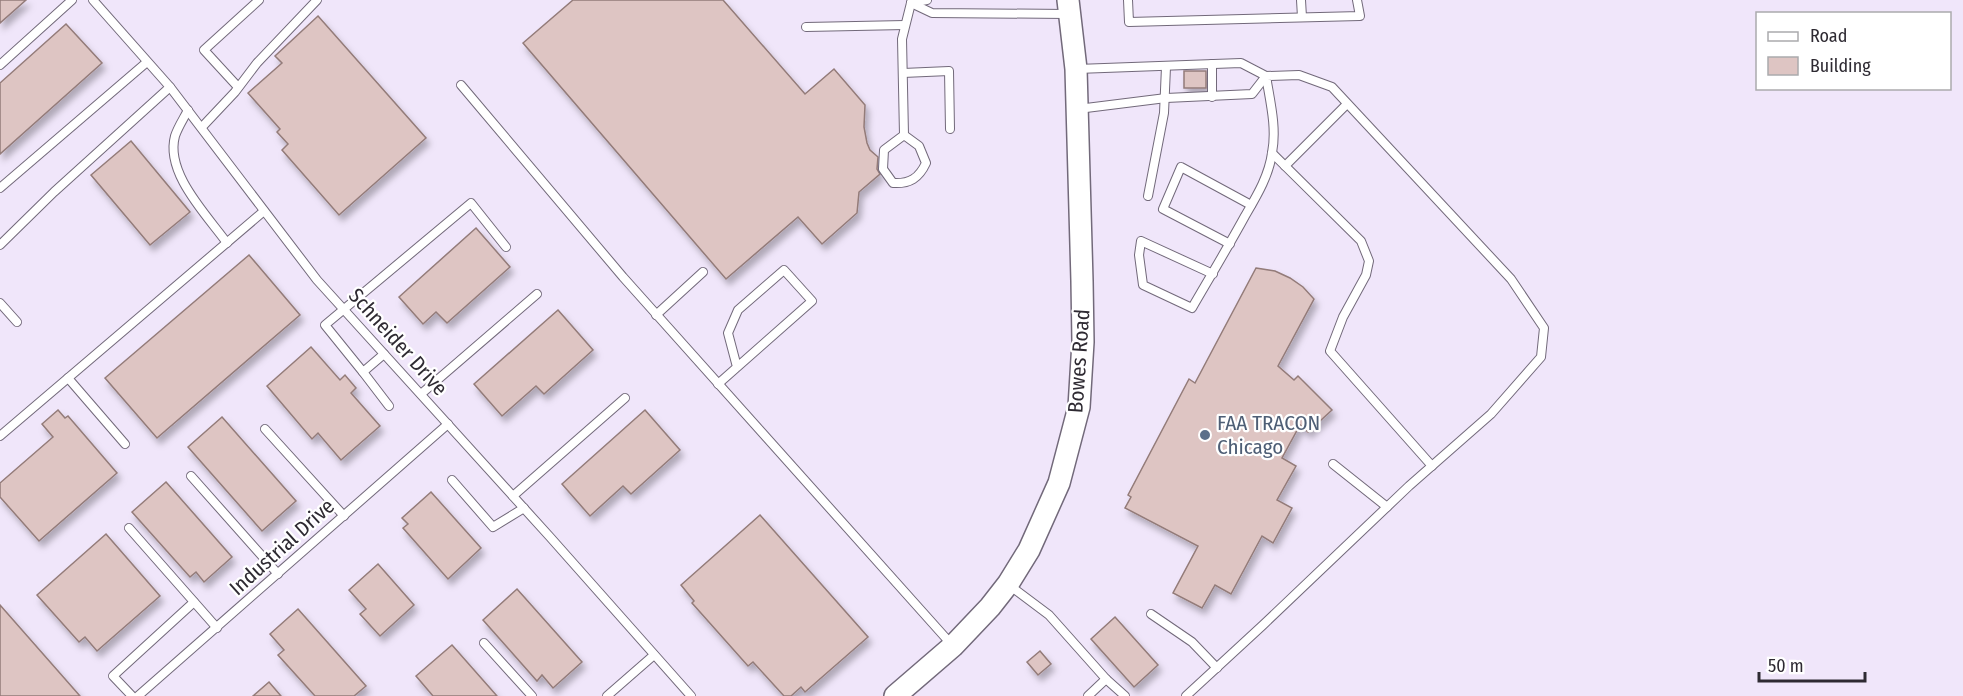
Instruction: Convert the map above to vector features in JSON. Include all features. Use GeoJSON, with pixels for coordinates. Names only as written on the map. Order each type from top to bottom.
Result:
{"type":"FeatureCollection","features":[{"type":"Feature","properties":{"kind":"main road","name":"Bowes Road"},"geometry":{"type":"LineString","coordinates":[[895,696],[953,646],[1008,584],[1029,550],[1059,483],[1079,407],[1083,342],[1076,69],[1068,7]]}},
{"type":"Feature","properties":{"kind":"lane"},"geometry":{"type":"LineString","coordinates":[[0,65],[72,0]]}},
{"type":"Feature","properties":{"kind":"lane","name":"Schneider Drive"},"geometry":{"type":"LineString","coordinates":[[93,0],[170,87],[317,280],[513,495],[691,696]]}},
{"type":"Feature","properties":{"kind":"lane"},"geometry":{"type":"LineString","coordinates":[[238,87],[204,50],[259,0]]}},
{"type":"Feature","properties":{"kind":"lane"},"geometry":{"type":"LineString","coordinates":[[202,127],[257,63],[317,0]]}},
{"type":"Feature","properties":{"kind":"lane"},"geometry":{"type":"LineString","coordinates":[[911,3],[927,0]]}},
{"type":"Feature","properties":{"kind":"lane"},"geometry":{"type":"LineString","coordinates":[[1128,0],[1129,22],[1359,16],[1357,0]]}},
{"type":"Feature","properties":{"kind":"lane"},"geometry":{"type":"LineString","coordinates":[[1302,0],[1302,17]]}},
{"type":"Feature","properties":{"kind":"lane"},"geometry":{"type":"LineString","coordinates":[[911,3],[933,13],[1068,7]]}},
{"type":"Feature","properties":{"kind":"lane"},"geometry":{"type":"LineString","coordinates":[[904,135],[902,39],[911,3]]}},
{"type":"Feature","properties":{"kind":"lane"},"geometry":{"type":"LineString","coordinates":[[806,27],[906,25]]}},
{"type":"Feature","properties":{"kind":"lane"},"geometry":{"type":"LineString","coordinates":[[0,188],[147,62]]}},
{"type":"Feature","properties":{"kind":"lane"},"geometry":{"type":"LineString","coordinates":[[1212,63],[1212,97]]}},
{"type":"Feature","properties":{"kind":"lane"},"geometry":{"type":"LineString","coordinates":[[1076,69],[1241,63],[1266,76],[1299,75],[1332,87],[1510,279],[1544,328],[1541,357],[1491,414],[1387,507],[1186,696]]}},
{"type":"Feature","properties":{"kind":"lane"},"geometry":{"type":"LineString","coordinates":[[1148,196],[1166,98],[1166,67]]}},
{"type":"Feature","properties":{"kind":"lane"},"geometry":{"type":"LineString","coordinates":[[903,73],[949,71],[951,129]]}},
{"type":"Feature","properties":{"kind":"lane"},"geometry":{"type":"LineString","coordinates":[[1076,109],[1166,98],[1252,94],[1266,76]]}},
{"type":"Feature","properties":{"kind":"lane"},"geometry":{"type":"LineString","coordinates":[[1213,274],[1141,241],[1139,255],[1143,285],[1192,308],[1213,274],[1251,206],[1262,184],[1272,153],[1273,121],[1266,76]]}},
{"type":"Feature","properties":{"kind":"lane"},"geometry":{"type":"LineString","coordinates":[[461,85],[656,315],[953,646]]}},
{"type":"Feature","properties":{"kind":"lane"},"geometry":{"type":"LineString","coordinates":[[0,245],[54,192],[170,87]]}},
{"type":"Feature","properties":{"kind":"lane"},"geometry":{"type":"LineString","coordinates":[[1285,166],[1347,104]]}},
{"type":"Feature","properties":{"kind":"lane"},"geometry":{"type":"LineString","coordinates":[[188,110],[176,134],[173,160],[178,176],[226,243]]}},
{"type":"Feature","properties":{"kind":"lane"},"geometry":{"type":"LineString","coordinates":[[904,135],[919,146],[926,163],[921,175],[906,184],[893,183],[884,169],[884,150],[904,135]]}},
{"type":"Feature","properties":{"kind":"lane"},"geometry":{"type":"LineString","coordinates":[[1272,153],[1361,241],[1369,261],[1366,275],[1343,316],[1330,351],[1432,466]]}},
{"type":"Feature","properties":{"kind":"lane"},"geometry":{"type":"LineString","coordinates":[[1230,244],[1163,209],[1181,167],[1251,206]]}},
{"type":"Feature","properties":{"kind":"lane"},"geometry":{"type":"LineString","coordinates":[[389,406],[326,325],[471,203],[506,247]]}},
{"type":"Feature","properties":{"kind":"lane"},"geometry":{"type":"LineString","coordinates":[[0,436],[264,211]]}},
{"type":"Feature","properties":{"kind":"lane"},"geometry":{"type":"LineString","coordinates":[[718,384],[812,301],[784,270],[738,310],[728,333],[737,367]]}},
{"type":"Feature","properties":{"kind":"lane"},"geometry":{"type":"LineString","coordinates":[[656,315],[703,272]]}},
{"type":"Feature","properties":{"kind":"lane"},"geometry":{"type":"LineString","coordinates":[[421,394],[537,294]]}},
{"type":"Feature","properties":{"kind":"lane"},"geometry":{"type":"LineString","coordinates":[[0,303],[17,322]]}},
{"type":"Feature","properties":{"kind":"lane"},"geometry":{"type":"LineString","coordinates":[[363,372],[384,354]]}},
{"type":"Feature","properties":{"kind":"lane"},"geometry":{"type":"LineString","coordinates":[[68,378],[125,444]]}},
{"type":"Feature","properties":{"kind":"lane"},"geometry":{"type":"LineString","coordinates":[[513,495],[625,398]]}},
{"type":"Feature","properties":{"kind":"lane","name":"Industrial Drive"},"geometry":{"type":"LineString","coordinates":[[138,696],[448,424]]}},
{"type":"Feature","properties":{"kind":"lane"},"geometry":{"type":"LineString","coordinates":[[265,429],[344,516]]}},
{"type":"Feature","properties":{"kind":"lane"},"geometry":{"type":"LineString","coordinates":[[1333,464],[1387,507]]}},
{"type":"Feature","properties":{"kind":"lane"},"geometry":{"type":"LineString","coordinates":[[191,476],[278,574]]}},
{"type":"Feature","properties":{"kind":"lane"},"geometry":{"type":"LineString","coordinates":[[452,480],[493,527],[524,508]]}},
{"type":"Feature","properties":{"kind":"lane"},"geometry":{"type":"LineString","coordinates":[[129,528],[217,628]]}},
{"type":"Feature","properties":{"kind":"lane"},"geometry":{"type":"LineString","coordinates":[[1008,584],[1049,615],[1125,696]]}},
{"type":"Feature","properties":{"kind":"lane"},"geometry":{"type":"LineString","coordinates":[[132,696],[113,676],[194,602]]}},
{"type":"Feature","properties":{"kind":"lane"},"geometry":{"type":"LineString","coordinates":[[1151,614],[1192,642],[1217,668]]}},
{"type":"Feature","properties":{"kind":"lane"},"geometry":{"type":"LineString","coordinates":[[484,643],[532,696]]}},
{"type":"Feature","properties":{"kind":"lane"},"geometry":{"type":"LineString","coordinates":[[607,696],[654,655]]}},
{"type":"Feature","properties":{"kind":"lane"},"geometry":{"type":"LineString","coordinates":[[1088,696],[1107,679]]}},
{"type":"Feature","properties":{"kind":"building"},"geometry":{"type":"Polygon","coordinates":[[[0,0],[26,0],[0,23],[0,0]]]}},
{"type":"Feature","properties":{"kind":"building"},"geometry":{"type":"Polygon","coordinates":[[[573,0],[723,0],[805,94],[834,69],[865,105],[864,127],[867,143],[870,150],[878,157],[877,169],[880,174],[859,192],[857,213],[822,244],[798,217],[726,279],[523,43],[573,0]]]}},
{"type":"Feature","properties":{"kind":"building"},"geometry":{"type":"Polygon","coordinates":[[[318,16],[426,138],[339,215],[282,150],[288,144],[277,132],[280,129],[248,93],[282,63],[275,56],[318,16]]]}},
{"type":"Feature","properties":{"kind":"building"},"geometry":{"type":"Polygon","coordinates":[[[66,24],[102,63],[0,154],[0,83],[66,24]]]}},
{"type":"Feature","properties":{"kind":"building"},"geometry":{"type":"Polygon","coordinates":[[[1184,71],[1206,71],[1206,88],[1184,88],[1184,71]]]}},
{"type":"Feature","properties":{"kind":"building"},"geometry":{"type":"Polygon","coordinates":[[[131,141],[190,212],[150,245],[91,175],[131,141]]]}},
{"type":"Feature","properties":{"kind":"building"},"geometry":{"type":"Polygon","coordinates":[[[476,228],[510,267],[447,323],[436,312],[423,324],[399,297],[476,228]]]}},
{"type":"Feature","properties":{"kind":"building"},"geometry":{"type":"Polygon","coordinates":[[[249,255],[300,315],[157,438],[105,378],[249,255]]]}},
{"type":"Feature","properties":{"kind":"building","name":"FAA TRACON Chicago"},"geometry":{"type":"Polygon","coordinates":[[[1256,268],[1275,271],[1290,278],[1314,299],[1278,366],[1294,380],[1298,376],[1332,410],[1308,432],[1300,425],[1282,458],[1296,466],[1277,500],[1292,508],[1273,543],[1262,536],[1231,594],[1215,585],[1202,608],[1173,593],[1198,546],[1125,508],[1131,497],[1128,495],[1189,379],[1195,383],[1256,268]]]}},
{"type":"Feature","properties":{"kind":"building"},"geometry":{"type":"Polygon","coordinates":[[[558,310],[593,350],[544,394],[536,386],[502,416],[474,384],[558,310]]]}},
{"type":"Feature","properties":{"kind":"building"},"geometry":{"type":"Polygon","coordinates":[[[311,347],[340,380],[345,375],[356,388],[351,393],[380,426],[341,460],[318,433],[312,439],[267,386],[311,347]]]}},
{"type":"Feature","properties":{"kind":"building"},"geometry":{"type":"Polygon","coordinates":[[[58,410],[65,418],[68,416],[117,473],[39,541],[0,497],[0,483],[53,437],[42,424],[58,410]]]}},
{"type":"Feature","properties":{"kind":"building"},"geometry":{"type":"Polygon","coordinates":[[[645,410],[680,450],[631,494],[623,486],[590,516],[562,484],[645,410]]]}},
{"type":"Feature","properties":{"kind":"building"},"geometry":{"type":"Polygon","coordinates":[[[222,417],[296,501],[262,531],[188,447],[222,417]]]}},
{"type":"Feature","properties":{"kind":"building"},"geometry":{"type":"Polygon","coordinates":[[[166,482],[232,557],[204,582],[196,572],[190,577],[132,512],[166,482]]]}},
{"type":"Feature","properties":{"kind":"building"},"geometry":{"type":"Polygon","coordinates":[[[431,492],[481,548],[448,579],[403,528],[408,524],[402,518],[431,492]]]}},
{"type":"Feature","properties":{"kind":"building"},"geometry":{"type":"Polygon","coordinates":[[[760,515],[868,637],[805,692],[801,687],[791,696],[784,696],[753,662],[748,666],[692,603],[694,601],[681,585],[760,515]]]}},
{"type":"Feature","properties":{"kind":"building"},"geometry":{"type":"Polygon","coordinates":[[[106,534],[160,596],[97,651],[85,637],[79,642],[37,595],[106,534]]]}},
{"type":"Feature","properties":{"kind":"building"},"geometry":{"type":"Polygon","coordinates":[[[378,564],[414,605],[380,636],[360,614],[366,609],[349,590],[378,564]]]}},
{"type":"Feature","properties":{"kind":"building"},"geometry":{"type":"Polygon","coordinates":[[[517,589],[582,662],[553,688],[542,675],[537,681],[483,620],[517,589]]]}},
{"type":"Feature","properties":{"kind":"building"},"geometry":{"type":"Polygon","coordinates":[[[0,605],[80,696],[0,696],[0,605]]]}},
{"type":"Feature","properties":{"kind":"building"},"geometry":{"type":"Polygon","coordinates":[[[298,609],[366,686],[354,696],[315,696],[278,655],[284,650],[270,634],[298,609]]]}},
{"type":"Feature","properties":{"kind":"building"},"geometry":{"type":"Polygon","coordinates":[[[1115,617],[1158,665],[1134,687],[1091,639],[1115,617]]]}},
{"type":"Feature","properties":{"kind":"building"},"geometry":{"type":"Polygon","coordinates":[[[452,645],[497,696],[433,696],[416,676],[452,645]]]}},
{"type":"Feature","properties":{"kind":"building"},"geometry":{"type":"Polygon","coordinates":[[[1040,651],[1051,664],[1038,675],[1027,662],[1040,651]]]}},
{"type":"Feature","properties":{"kind":"building"},"geometry":{"type":"Polygon","coordinates":[[[269,682],[281,696],[253,696],[269,682]]]}},
{"type":"Feature","properties":{"kind":"place","name":"FAA TRACON Chicago"},"geometry":{"type":"Point","coordinates":[1205,435]}}]}
